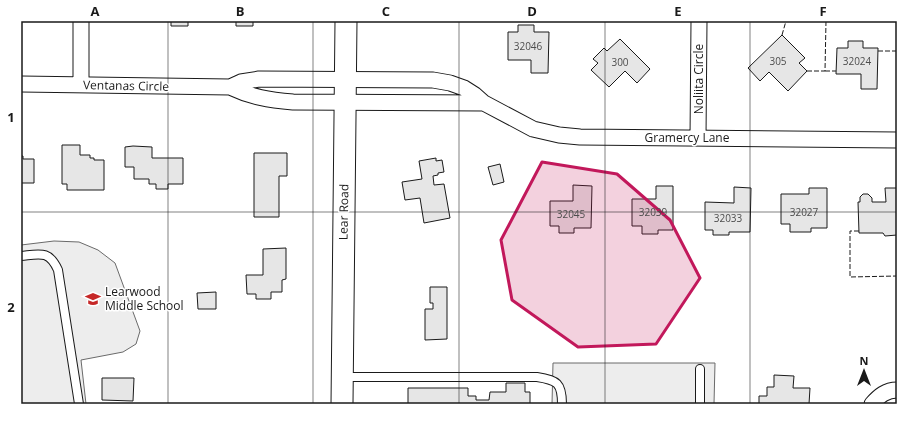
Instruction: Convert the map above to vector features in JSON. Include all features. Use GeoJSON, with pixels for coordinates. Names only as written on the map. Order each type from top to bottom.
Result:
{"type":"FeatureCollection","features":[{"type":"Feature","properties":{"kind":"street"},"geometry":{"type":"LineString","coordinates":[[81,21],[81,85]]}},
{"type":"Feature","properties":{"kind":"street","name":"Lear Road"},"geometry":{"type":"LineString","coordinates":[[342,404],[346,21]]}},
{"type":"Feature","properties":{"kind":"street","name":"Noliita Circle"},"geometry":{"type":"LineString","coordinates":[[698,138],[699,21]]}},
{"type":"Feature","properties":{"kind":"street","name":"Ventanas Circle"},"geometry":{"type":"LineString","coordinates":[[21,84],[230,87],[241,82],[259,79],[345,80]]}},
{"type":"Feature","properties":{"kind":"street","name":"Gramercy Lane"},"geometry":{"type":"LineString","coordinates":[[345,80],[433,80],[450,83],[464,88],[476,95],[484,104],[533,128],[558,136],[897,140]]}},
{"type":"Feature","properties":{"kind":"street","name":"Ventanas Circle"},"geometry":{"type":"LineString","coordinates":[[230,87],[246,95],[266,99],[293,102],[345,103]]}},
{"type":"Feature","properties":{"kind":"street","name":"Gramercy Lane"},"geometry":{"type":"LineString","coordinates":[[345,103],[484,104]]}},
{"type":"Feature","properties":{"kind":"street"},"geometry":{"type":"LineString","coordinates":[[872,404],[878,396],[891,390],[897,390]]}},
{"type":"Feature","properties":{"kind":"lane"},"geometry":{"type":"LineString","coordinates":[[21,256],[41,254],[49,256],[55,263],[58,270],[79,404]]}},
{"type":"Feature","properties":{"kind":"lane"},"geometry":{"type":"LineString","coordinates":[[700,369],[700,404]]}},
{"type":"Feature","properties":{"kind":"lane"},"geometry":{"type":"LineString","coordinates":[[342,377],[537,377],[551,379],[559,385],[562,394],[562,404]]}},
{"type":"Feature","properties":{"kind":"highlighted area"},"geometry":{"type":"Polygon","coordinates":[[[542,162],[617,174],[670,220],[700,278],[656,344],[578,347],[512,300],[501,240],[542,162]]]}},
{"type":"Feature","properties":{"kind":"shaded area"},"geometry":{"type":"Polygon","coordinates":[[[54,241],[79,242],[98,250],[115,263],[140,331],[136,344],[123,352],[81,360],[86,404],[21,404],[21,245],[54,241]]]}},
{"type":"Feature","properties":{"kind":"shaded area"},"geometry":{"type":"Polygon","coordinates":[[[553,363],[715,363],[714,404],[552,404],[553,363]]]}},
{"type":"Feature","properties":{"kind":"building"},"geometry":{"type":"Polygon","coordinates":[[[171,21],[188,21],[188,26],[171,26],[171,21]]]}},
{"type":"Feature","properties":{"kind":"building"},"geometry":{"type":"Polygon","coordinates":[[[236,21],[253,21],[253,26],[236,26],[236,21]]]}},
{"type":"Feature","properties":{"kind":"building"},"geometry":{"type":"Polygon","coordinates":[[[518,25],[534,25],[534,32],[549,32],[548,73],[531,73],[531,60],[508,60],[508,32],[518,32],[518,25]]]}},
{"type":"Feature","properties":{"kind":"building"},"geometry":{"type":"Polygon","coordinates":[[[782,35],[805,58],[799,63],[807,71],[788,91],[769,72],[760,81],[748,68],[782,35]]]}},
{"type":"Feature","properties":{"kind":"building"},"geometry":{"type":"Polygon","coordinates":[[[620,39],[650,69],[637,83],[625,71],[609,87],[591,70],[598,63],[593,59],[604,48],[607,51],[620,39]]]}},
{"type":"Feature","properties":{"kind":"building"},"geometry":{"type":"Polygon","coordinates":[[[848,41],[863,41],[863,48],[878,48],[877,89],[861,89],[861,74],[836,74],[837,48],[848,48],[848,41]]]}},
{"type":"Feature","properties":{"kind":"building"},"geometry":{"type":"Polygon","coordinates":[[[62,145],[80,145],[80,155],[90,155],[90,158],[94,158],[94,160],[104,160],[104,190],[67,190],[67,184],[62,184],[62,145]]]}},
{"type":"Feature","properties":{"kind":"building"},"geometry":{"type":"Polygon","coordinates":[[[125,147],[152,147],[152,158],[183,158],[183,184],[168,184],[168,189],[156,189],[156,184],[149,184],[149,179],[134,179],[134,167],[125,167],[125,147]]]}},
{"type":"Feature","properties":{"kind":"building"},"geometry":{"type":"Polygon","coordinates":[[[254,153],[287,153],[287,176],[279,176],[279,217],[254,217],[254,153]]]}},
{"type":"Feature","properties":{"kind":"building"},"geometry":{"type":"Polygon","coordinates":[[[21,156],[23,156],[23,159],[34,159],[34,183],[21,183],[21,156]]]}},
{"type":"Feature","properties":{"kind":"building"},"geometry":{"type":"Polygon","coordinates":[[[436,158],[436,161],[442,160],[444,172],[433,176],[434,185],[444,184],[450,218],[424,223],[420,198],[405,200],[402,182],[422,179],[419,161],[436,158]]]}},
{"type":"Feature","properties":{"kind":"building"},"geometry":{"type":"Polygon","coordinates":[[[500,164],[504,182],[493,185],[488,167],[500,164]]]}},
{"type":"Feature","properties":{"kind":"building"},"geometry":{"type":"Polygon","coordinates":[[[573,185],[592,186],[591,228],[574,228],[574,233],[559,233],[559,226],[550,226],[550,201],[573,201],[573,185]]]}},
{"type":"Feature","properties":{"kind":"building"},"geometry":{"type":"Polygon","coordinates":[[[656,186],[673,186],[673,230],[658,230],[658,234],[642,234],[642,226],[632,226],[632,199],[656,199],[656,186]]]}},
{"type":"Feature","properties":{"kind":"building"},"geometry":{"type":"Polygon","coordinates":[[[734,187],[751,188],[750,232],[729,232],[729,235],[713,235],[713,230],[705,230],[705,202],[734,203],[734,187]]]}},
{"type":"Feature","properties":{"kind":"building"},"geometry":{"type":"Polygon","coordinates":[[[809,188],[827,188],[827,228],[811,228],[811,232],[790,232],[790,224],[781,224],[781,194],[809,194],[809,188]]]}},
{"type":"Feature","properties":{"kind":"building"},"geometry":{"type":"Polygon","coordinates":[[[885,188],[897,188],[897,235],[885,236],[883,233],[859,233],[858,202],[860,202],[860,197],[863,194],[868,194],[872,198],[872,202],[886,202],[885,188]]]}},
{"type":"Feature","properties":{"kind":"building"},"geometry":{"type":"Polygon","coordinates":[[[286,248],[286,279],[282,280],[282,292],[271,292],[271,299],[256,299],[256,294],[247,294],[246,275],[263,275],[263,249],[286,248]]]}},
{"type":"Feature","properties":{"kind":"building"},"geometry":{"type":"Polygon","coordinates":[[[430,287],[447,287],[447,339],[425,340],[425,309],[433,309],[433,303],[430,303],[430,287]]]}},
{"type":"Feature","properties":{"kind":"building"},"geometry":{"type":"Polygon","coordinates":[[[216,292],[216,309],[198,309],[197,293],[216,292]]]}},
{"type":"Feature","properties":{"kind":"building"},"geometry":{"type":"Polygon","coordinates":[[[774,375],[794,376],[793,388],[810,388],[809,404],[759,404],[759,396],[767,396],[767,387],[774,387],[774,375]]]}},
{"type":"Feature","properties":{"kind":"building"},"geometry":{"type":"Polygon","coordinates":[[[102,378],[134,378],[133,401],[102,400],[102,378]]]}},
{"type":"Feature","properties":{"kind":"building"},"geometry":{"type":"Polygon","coordinates":[[[506,383],[525,383],[525,392],[530,392],[530,404],[408,404],[408,388],[468,388],[468,396],[476,396],[476,400],[489,400],[490,392],[506,392],[506,383]]]}},
{"type":"Feature","properties":{"kind":"fence"},"geometry":{"type":"LineString","coordinates":[[782,35],[786,21]]}},
{"type":"Feature","properties":{"kind":"fence"},"geometry":{"type":"LineString","coordinates":[[807,71],[825,71],[826,21]]}},
{"type":"Feature","properties":{"kind":"fence"},"geometry":{"type":"LineString","coordinates":[[878,51],[897,51]]}},
{"type":"Feature","properties":{"kind":"fence"},"geometry":{"type":"LineString","coordinates":[[825,71],[836,71]]}},
{"type":"Feature","properties":{"kind":"fence"},"geometry":{"type":"LineString","coordinates":[[859,231],[850,231],[850,277],[897,276]]}},
{"type":"Feature","properties":{"kind":"place","name":"Learwood Middle School"},"geometry":{"type":"Point","coordinates":[93,299]}}]}
